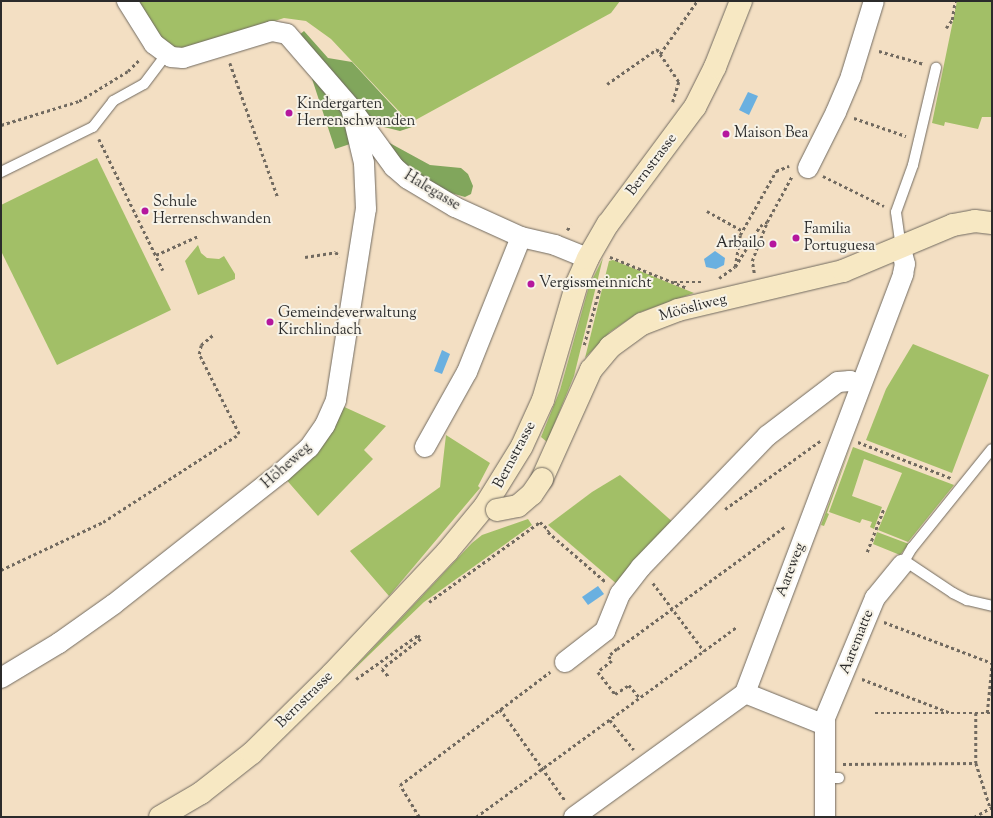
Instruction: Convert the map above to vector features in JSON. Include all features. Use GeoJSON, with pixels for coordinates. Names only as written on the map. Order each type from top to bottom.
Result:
{"type":"FeatureCollection","features":[{"type":"Feature","properties":{"kind":"main road","name":"Bernstrasse"},"geometry":{"type":"LineString","coordinates":[[160,817],[227,774],[332,674],[447,552],[491,508],[543,400],[576,283],[597,261],[608,224],[695,107],[715,67],[741,1]]}},
{"type":"Feature","properties":{"kind":"main road","name":"Möösliweg"},"geometry":{"type":"LineString","coordinates":[[491,508],[518,506],[532,494],[542,479],[591,370],[610,347],[642,324],[658,316],[843,271],[901,249],[953,225],[975,221],[992,223]]}},
{"type":"Feature","properties":{"kind":"street"},"geometry":{"type":"LineString","coordinates":[[127,1],[160,50]]}},
{"type":"Feature","properties":{"kind":"street"},"geometry":{"type":"LineString","coordinates":[[799,167],[836,112],[862,46],[874,1]]}},
{"type":"Feature","properties":{"kind":"street","name":"Halegasse"},"geometry":{"type":"LineString","coordinates":[[160,50],[183,58],[272,31],[283,31],[351,108],[380,150],[408,179],[455,206],[520,237],[555,245],[597,261]]}},
{"type":"Feature","properties":{"kind":"street","name":"Höheweg"},"geometry":{"type":"LineString","coordinates":[[1,678],[59,643],[114,604],[282,472],[319,434],[336,400],[366,209],[364,163],[351,108]]}},
{"type":"Feature","properties":{"kind":"street"},"geometry":{"type":"LineString","coordinates":[[425,447],[467,372],[520,237]]}},
{"type":"Feature","properties":{"kind":"street","name":"Aareweg"},"geometry":{"type":"LineString","coordinates":[[744,693],[903,274],[905,264],[901,249]]}},
{"type":"Feature","properties":{"kind":"street"},"geometry":{"type":"LineString","coordinates":[[565,662],[605,632],[620,594],[641,567],[767,436],[838,382],[850,381],[860,384]]}},
{"type":"Feature","properties":{"kind":"street","name":"Aarematte"},"geometry":{"type":"LineString","coordinates":[[826,817],[832,778],[825,718],[844,672],[872,613],[875,598],[903,563]]}},
{"type":"Feature","properties":{"kind":"street"},"geometry":{"type":"LineString","coordinates":[[575,816],[744,693],[825,725]]}},
{"type":"Feature","properties":{"kind":"lane"},"geometry":{"type":"LineString","coordinates":[[1,172],[93,127],[113,101],[144,84],[160,50]]}},
{"type":"Feature","properties":{"kind":"lane"},"geometry":{"type":"LineString","coordinates":[[901,249],[896,212],[920,141],[936,68]]}},
{"type":"Feature","properties":{"kind":"lane"},"geometry":{"type":"LineString","coordinates":[[992,449],[912,548],[903,563],[966,600],[992,606]]}},
{"type":"Feature","properties":{"kind":"path"},"geometry":{"type":"LineString","coordinates":[[660,54],[697,1]]}},
{"type":"Feature","properties":{"kind":"path"},"geometry":{"type":"LineString","coordinates":[[946,28],[952,20],[955,1]]}},
{"type":"Feature","properties":{"kind":"path"},"geometry":{"type":"LineString","coordinates":[[224,46],[278,198]]}},
{"type":"Feature","properties":{"kind":"path"},"geometry":{"type":"LineString","coordinates":[[862,46],[936,68]]}},
{"type":"Feature","properties":{"kind":"path"},"geometry":{"type":"LineString","coordinates":[[607,84],[657,49],[678,82],[671,110]]}},
{"type":"Feature","properties":{"kind":"path"},"geometry":{"type":"LineString","coordinates":[[1,125],[79,101],[160,50]]}},
{"type":"Feature","properties":{"kind":"path"},"geometry":{"type":"LineString","coordinates":[[836,112],[920,141]]}},
{"type":"Feature","properties":{"kind":"path"},"geometry":{"type":"LineString","coordinates":[[93,127],[163,270]]}},
{"type":"Feature","properties":{"kind":"path"},"geometry":{"type":"LineString","coordinates":[[756,292],[752,261],[767,222],[797,166],[799,167]]}},
{"type":"Feature","properties":{"kind":"path"},"geometry":{"type":"LineString","coordinates":[[735,266],[738,241],[776,171],[799,167]]}},
{"type":"Feature","properties":{"kind":"path"},"geometry":{"type":"LineString","coordinates":[[839,184],[878,203]]}},
{"type":"Feature","properties":{"kind":"path"},"geometry":{"type":"LineString","coordinates":[[707,211],[743,231]]}},
{"type":"Feature","properties":{"kind":"path"},"geometry":{"type":"LineString","coordinates":[[712,281],[735,266],[760,226],[767,222]]}},
{"type":"Feature","properties":{"kind":"path"},"geometry":{"type":"LineString","coordinates":[[156,256],[198,236]]}},
{"type":"Feature","properties":{"kind":"path"},"geometry":{"type":"LineString","coordinates":[[305,257],[336,252],[340,258]]}},
{"type":"Feature","properties":{"kind":"path"},"geometry":{"type":"LineString","coordinates":[[597,261],[608,256],[679,284]]}},
{"type":"Feature","properties":{"kind":"path"},"geometry":{"type":"LineString","coordinates":[[584,347],[602,279]]}},
{"type":"Feature","properties":{"kind":"path"},"geometry":{"type":"LineString","coordinates":[[673,282],[708,282]]}},
{"type":"Feature","properties":{"kind":"path"},"geometry":{"type":"LineString","coordinates":[[1,570],[103,522],[239,434],[199,354],[201,345],[214,334]]}},
{"type":"Feature","properties":{"kind":"path"},"geometry":{"type":"LineString","coordinates":[[721,512],[830,434],[841,435],[952,478]]}},
{"type":"Feature","properties":{"kind":"path"},"geometry":{"type":"LineString","coordinates":[[867,552],[884,508]]}},
{"type":"Feature","properties":{"kind":"path"},"geometry":{"type":"LineString","coordinates":[[425,605],[540,522],[549,530],[548,532],[606,582]]}},
{"type":"Feature","properties":{"kind":"path"},"geometry":{"type":"LineString","coordinates":[[617,649],[784,527]]}},
{"type":"Feature","properties":{"kind":"path"},"geometry":{"type":"LineString","coordinates":[[641,567],[704,652]]}},
{"type":"Feature","properties":{"kind":"path"},"geometry":{"type":"LineString","coordinates":[[872,613],[992,663],[987,713]]}},
{"type":"Feature","properties":{"kind":"path"},"geometry":{"type":"LineString","coordinates":[[476,817],[737,627]]}},
{"type":"Feature","properties":{"kind":"path"},"geometry":{"type":"LineString","coordinates":[[332,674],[344,688],[418,635],[421,639],[382,669],[390,678]]}},
{"type":"Feature","properties":{"kind":"path"},"geometry":{"type":"LineString","coordinates":[[612,661],[598,672],[615,694],[629,685],[640,698]]}},
{"type":"Feature","properties":{"kind":"path"},"geometry":{"type":"LineString","coordinates":[[419,817],[400,785],[565,662]]}},
{"type":"Feature","properties":{"kind":"path"},"geometry":{"type":"LineString","coordinates":[[844,672],[951,713]]}},
{"type":"Feature","properties":{"kind":"path"},"geometry":{"type":"LineString","coordinates":[[500,709],[575,816]]}},
{"type":"Feature","properties":{"kind":"path"},"geometry":{"type":"LineString","coordinates":[[875,713],[992,713]]}},
{"type":"Feature","properties":{"kind":"path"},"geometry":{"type":"LineString","coordinates":[[929,817],[973,817],[991,807],[976,763],[976,713]]}},
{"type":"Feature","properties":{"kind":"path"},"geometry":{"type":"LineString","coordinates":[[610,720],[645,765]]}},
{"type":"Feature","properties":{"kind":"path"},"geometry":{"type":"LineString","coordinates":[[857,763],[976,763]]}},
{"type":"Feature","properties":{"kind":"green space"},"geometry":{"type":"Polygon","coordinates":[[[136,1],[620,1],[611,13],[410,123],[331,39],[306,21],[284,18],[182,51],[169,49],[136,1]]]}},
{"type":"Feature","properties":{"kind":"green space"},"geometry":{"type":"Polygon","coordinates":[[[957,1],[992,1],[992,117],[982,117],[978,129],[945,122],[944,126],[932,123],[957,1]]]}},
{"type":"Feature","properties":{"kind":"green space"},"geometry":{"type":"Polygon","coordinates":[[[304,31],[328,58],[352,62],[412,127],[400,131],[372,124],[353,143],[335,149],[298,36],[304,31]]]}},
{"type":"Feature","properties":{"kind":"green space"},"geometry":{"type":"Polygon","coordinates":[[[386,141],[430,165],[461,168],[468,174],[473,186],[471,194],[465,197],[451,193],[425,181],[403,163],[386,141]]]}},
{"type":"Feature","properties":{"kind":"green space"},"geometry":{"type":"Polygon","coordinates":[[[97,158],[171,310],[57,365],[1,251],[1,205],[97,158]]]}},
{"type":"Feature","properties":{"kind":"green space"},"geometry":{"type":"Polygon","coordinates":[[[198,245],[201,253],[207,258],[219,259],[224,256],[235,274],[235,279],[198,295],[185,261],[198,245]]]}},
{"type":"Feature","properties":{"kind":"green space"},"geometry":{"type":"Polygon","coordinates":[[[603,258],[574,376],[547,442],[541,437],[560,390],[589,286],[603,258]]]}},
{"type":"Feature","properties":{"kind":"green space"},"geometry":{"type":"Polygon","coordinates":[[[613,260],[694,293],[638,313],[610,332],[585,358],[609,261],[613,260]]]}},
{"type":"Feature","properties":{"kind":"green space"},"geometry":{"type":"Polygon","coordinates":[[[913,344],[989,375],[952,473],[866,440],[886,389],[913,344]]]}},
{"type":"Feature","properties":{"kind":"green space"},"geometry":{"type":"Polygon","coordinates":[[[340,405],[386,426],[364,450],[373,459],[318,516],[284,477],[340,405]]]}},
{"type":"Feature","properties":{"kind":"green space"},"geometry":{"type":"Polygon","coordinates":[[[446,435],[490,463],[478,486],[480,488],[389,596],[350,551],[440,487],[446,435]]]}},
{"type":"Feature","properties":{"kind":"green space"},"geometry":{"type":"Polygon","coordinates":[[[851,445],[827,513],[829,514],[824,526],[821,525],[851,445]]]}},
{"type":"Feature","properties":{"kind":"green space"},"geometry":{"type":"Polygon","coordinates":[[[853,447],[954,485],[908,542],[878,530],[902,473],[864,459],[852,496],[882,507],[874,529],[870,527],[872,522],[862,519],[860,523],[829,512],[853,447]]]}},
{"type":"Feature","properties":{"kind":"green space"},"geometry":{"type":"Polygon","coordinates":[[[620,475],[675,524],[618,585],[548,525],[592,492],[620,475]]]}},
{"type":"Feature","properties":{"kind":"green space"},"geometry":{"type":"Polygon","coordinates":[[[528,519],[532,525],[424,602],[342,681],[472,543],[482,535],[528,519]]]}},
{"type":"Feature","properties":{"kind":"green space"},"geometry":{"type":"Polygon","coordinates":[[[877,532],[909,544],[900,555],[873,544],[877,532]]]}},
{"type":"Feature","properties":{"kind":"water"},"geometry":{"type":"Polygon","coordinates":[[[748,92],[758,96],[749,115],[739,110],[748,92]]]}},
{"type":"Feature","properties":{"kind":"water"},"geometry":{"type":"Polygon","coordinates":[[[715,251],[725,258],[724,265],[716,269],[706,267],[704,259],[715,251]]]}},
{"type":"Feature","properties":{"kind":"water"},"geometry":{"type":"Polygon","coordinates":[[[442,350],[450,354],[442,374],[434,371],[442,350]]]}},
{"type":"Feature","properties":{"kind":"water"},"geometry":{"type":"Polygon","coordinates":[[[598,586],[604,594],[588,605],[582,597],[598,586]]]}},
{"type":"Feature","properties":{"kind":"place","name":"Kindergarten Herrenschwanden"},"geometry":{"type":"Point","coordinates":[289,113]}},
{"type":"Feature","properties":{"kind":"place","name":"Maison Bea"},"geometry":{"type":"Point","coordinates":[726,134]}},
{"type":"Feature","properties":{"kind":"place","name":"Schule Herrenschwanden"},"geometry":{"type":"Point","coordinates":[145,211]}},
{"type":"Feature","properties":{"kind":"place","name":"Familia Portuguesa"},"geometry":{"type":"Point","coordinates":[796,238]}},
{"type":"Feature","properties":{"kind":"place","name":"Arbailo"},"geometry":{"type":"Point","coordinates":[773,244]}},
{"type":"Feature","properties":{"kind":"place","name":"Vergissmeinnicht"},"geometry":{"type":"Point","coordinates":[531,284]}},
{"type":"Feature","properties":{"kind":"place","name":"Gemeindeverwaltung Kirchlindach"},"geometry":{"type":"Point","coordinates":[270,322]}}]}
